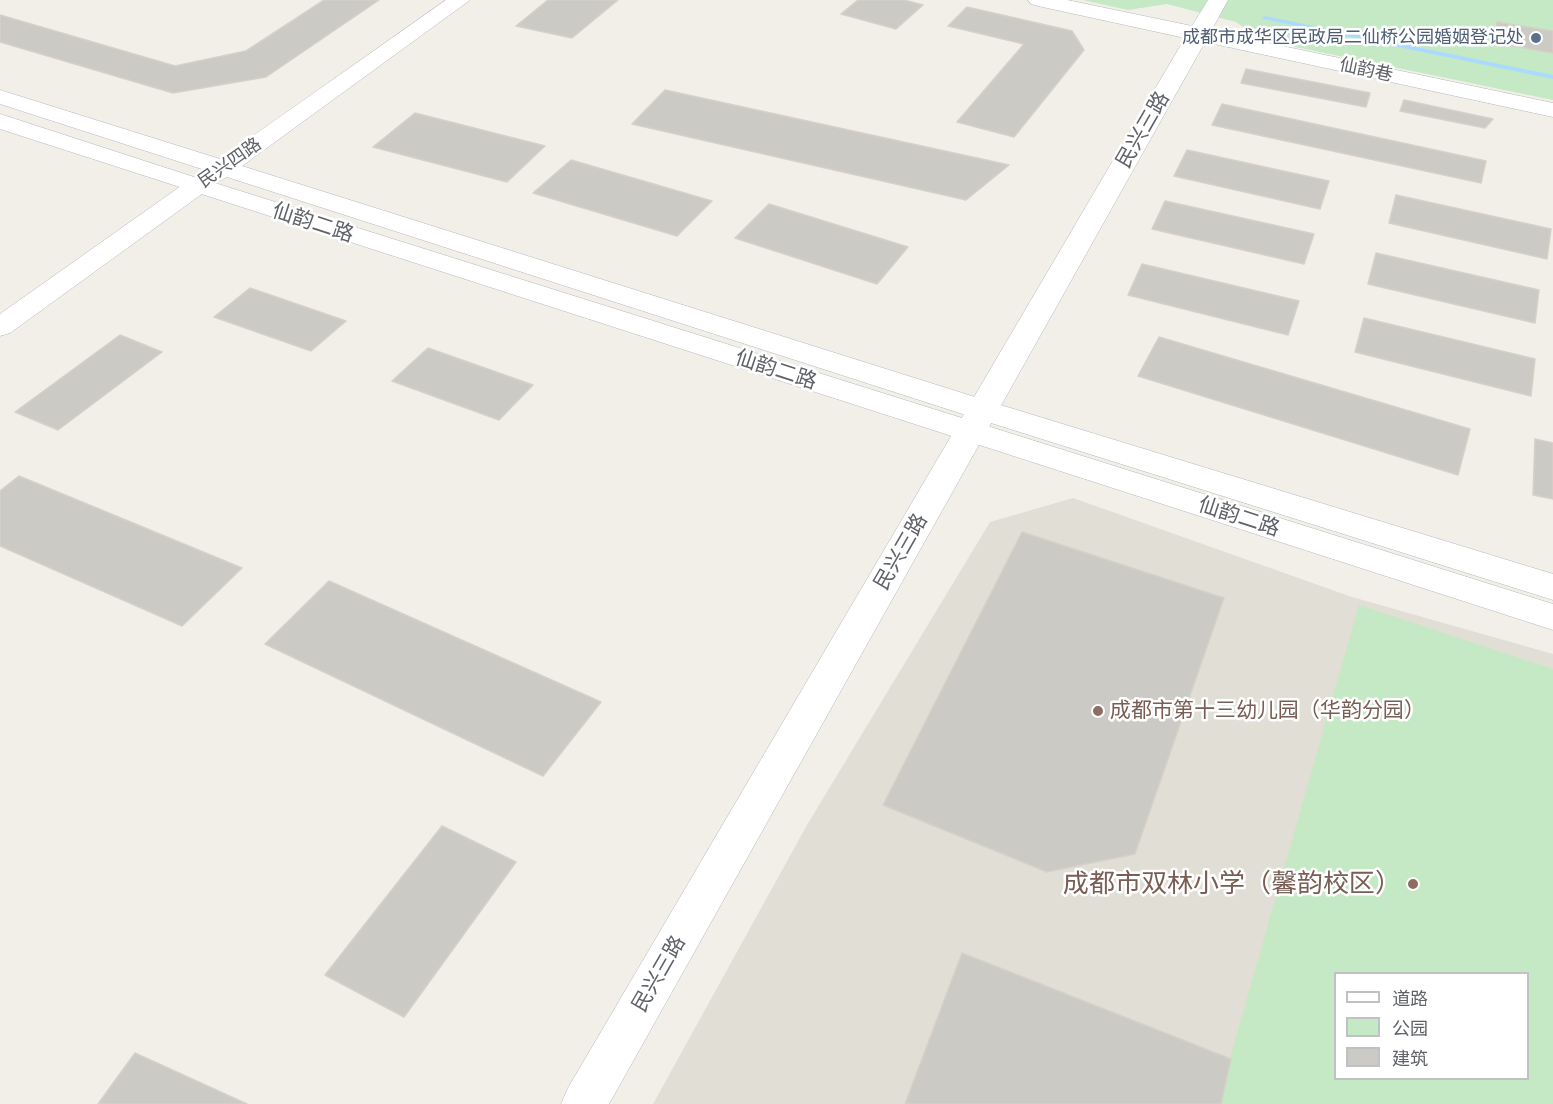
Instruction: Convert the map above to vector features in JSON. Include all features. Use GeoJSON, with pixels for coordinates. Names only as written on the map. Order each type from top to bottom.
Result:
{"type":"FeatureCollection","features":[{"type":"Feature","properties":{"kind":"street","name":"民兴四路"},"geometry":{"type":"LineString","coordinates":[[0,327],[460,0]]}},
{"type":"Feature","properties":{"kind":"street","name":"仙韵巷"},"geometry":{"type":"LineString","coordinates":[[1038,0],[1553,110]]}},
{"type":"Feature","properties":{"kind":"street","name":"民兴三路"},"geometry":{"type":"LineString","coordinates":[[584,1104],[1218,0]]}},
{"type":"Feature","properties":{"kind":"street","name":"仙韵二路"},"geometry":{"type":"LineString","coordinates":[[0,97],[222,168],[976,420],[1553,617]]}},
{"type":"Feature","properties":{"kind":"street","name":"仙韵二路"},"geometry":{"type":"LineString","coordinates":[[0,121],[197,186],[976,420],[1553,588]]}},
{"type":"Feature","properties":{"kind":"shaded area"},"geometry":{"type":"Polygon","coordinates":[[[1073,498],[1352,597],[1553,654],[1553,1104],[653,1104],[807,825],[990,522],[1073,498]]]}},
{"type":"Feature","properties":{"kind":"green space"},"geometry":{"type":"Polygon","coordinates":[[[1083,0],[1553,0],[1553,100],[1262,40],[1236,22],[1167,4],[1128,10],[1083,0]]]}},
{"type":"Feature","properties":{"kind":"green space"},"geometry":{"type":"Polygon","coordinates":[[[1359,605],[1553,669],[1553,1104],[1217,1104],[1359,605]]]}},
{"type":"Feature","properties":{"kind":"building"},"geometry":{"type":"Polygon","coordinates":[[[324,0],[379,0],[266,77],[173,93],[0,42],[0,15],[175,66],[246,51],[324,0]]]}},
{"type":"Feature","properties":{"kind":"building"},"geometry":{"type":"Polygon","coordinates":[[[548,0],[618,0],[572,38],[516,26],[548,0]]]}},
{"type":"Feature","properties":{"kind":"building"},"geometry":{"type":"Polygon","coordinates":[[[858,0],[904,0],[923,5],[896,29],[841,14],[858,0]]]}},
{"type":"Feature","properties":{"kind":"building"},"geometry":{"type":"Polygon","coordinates":[[[967,7],[1072,31],[1084,50],[1014,137],[957,122],[1024,44],[948,26],[967,7]]]}},
{"type":"Feature","properties":{"kind":"building"},"geometry":{"type":"Polygon","coordinates":[[[1497,22],[1553,31],[1553,53],[1495,43],[1497,22]]]}},
{"type":"Feature","properties":{"kind":"building"},"geometry":{"type":"Polygon","coordinates":[[[1246,69],[1370,93],[1366,107],[1241,83],[1246,69]]]}},
{"type":"Feature","properties":{"kind":"building"},"geometry":{"type":"Polygon","coordinates":[[[665,90],[1009,165],[966,200],[632,124],[665,90]]]}},
{"type":"Feature","properties":{"kind":"building"},"geometry":{"type":"Polygon","coordinates":[[[1404,100],[1493,119],[1485,128],[1400,111],[1404,100]]]}},
{"type":"Feature","properties":{"kind":"building"},"geometry":{"type":"Polygon","coordinates":[[[1222,104],[1486,161],[1481,183],[1212,125],[1222,104]]]}},
{"type":"Feature","properties":{"kind":"building"},"geometry":{"type":"Polygon","coordinates":[[[415,113],[545,146],[507,182],[373,147],[415,113]]]}},
{"type":"Feature","properties":{"kind":"building"},"geometry":{"type":"Polygon","coordinates":[[[1187,150],[1329,181],[1320,209],[1174,176],[1187,150]]]}},
{"type":"Feature","properties":{"kind":"building"},"geometry":{"type":"Polygon","coordinates":[[[571,160],[712,201],[677,236],[533,193],[571,160]]]}},
{"type":"Feature","properties":{"kind":"building"},"geometry":{"type":"Polygon","coordinates":[[[1396,195],[1551,229],[1547,259],[1389,223],[1396,195]]]}},
{"type":"Feature","properties":{"kind":"building"},"geometry":{"type":"Polygon","coordinates":[[[1165,201],[1314,234],[1304,264],[1152,229],[1165,201]]]}},
{"type":"Feature","properties":{"kind":"building"},"geometry":{"type":"Polygon","coordinates":[[[769,204],[908,247],[877,284],[735,238],[769,204]]]}},
{"type":"Feature","properties":{"kind":"building"},"geometry":{"type":"Polygon","coordinates":[[[1376,253],[1539,290],[1535,323],[1368,284],[1376,253]]]}},
{"type":"Feature","properties":{"kind":"building"},"geometry":{"type":"Polygon","coordinates":[[[1142,264],[1299,301],[1288,335],[1128,295],[1142,264]]]}},
{"type":"Feature","properties":{"kind":"building"},"geometry":{"type":"Polygon","coordinates":[[[250,288],[346,321],[311,351],[214,317],[250,288]]]}},
{"type":"Feature","properties":{"kind":"building"},"geometry":{"type":"Polygon","coordinates":[[[1364,318],[1535,359],[1531,396],[1355,352],[1364,318]]]}},
{"type":"Feature","properties":{"kind":"building"},"geometry":{"type":"Polygon","coordinates":[[[120,335],[162,352],[58,430],[15,412],[120,335]]]}},
{"type":"Feature","properties":{"kind":"building"},"geometry":{"type":"Polygon","coordinates":[[[1159,337],[1470,429],[1458,475],[1138,376],[1159,337]]]}},
{"type":"Feature","properties":{"kind":"building"},"geometry":{"type":"Polygon","coordinates":[[[428,348],[533,385],[499,420],[392,381],[428,348]]]}},
{"type":"Feature","properties":{"kind":"building"},"geometry":{"type":"Polygon","coordinates":[[[1535,439],[1553,443],[1553,499],[1533,495],[1535,439]]]}},
{"type":"Feature","properties":{"kind":"building"},"geometry":{"type":"Polygon","coordinates":[[[19,476],[242,568],[182,626],[0,546],[0,491],[19,476]]]}},
{"type":"Feature","properties":{"kind":"building"},"geometry":{"type":"Polygon","coordinates":[[[1022,532],[1224,598],[1135,854],[1047,872],[883,805],[1022,532]]]}},
{"type":"Feature","properties":{"kind":"building"},"geometry":{"type":"Polygon","coordinates":[[[329,581],[601,702],[543,776],[265,644],[329,581]]]}},
{"type":"Feature","properties":{"kind":"building"},"geometry":{"type":"Polygon","coordinates":[[[442,826],[516,862],[404,1017],[325,975],[442,826]]]}},
{"type":"Feature","properties":{"kind":"building"},"geometry":{"type":"Polygon","coordinates":[[[962,953],[1231,1059],[1221,1104],[905,1104],[962,953]]]}},
{"type":"Feature","properties":{"kind":"building"},"geometry":{"type":"Polygon","coordinates":[[[135,1053],[247,1104],[98,1104],[135,1053]]]}},
{"type":"Feature","properties":{"kind":"waterway"},"geometry":{"type":"LineString","coordinates":[[1265,18],[1553,77]]}},
{"type":"Feature","properties":{"kind":"place","name":"成都市成华区民政局二仙桥公园婚姻登记处"},"geometry":{"type":"Point","coordinates":[1536,38]}},
{"type":"Feature","properties":{"kind":"place","name":"成都市第十三幼儿园（华韵分园）"},"geometry":{"type":"Point","coordinates":[1098,711]}},
{"type":"Feature","properties":{"kind":"place","name":"成都市双林小学（馨韵校区）"},"geometry":{"type":"Point","coordinates":[1413,884]}}]}
